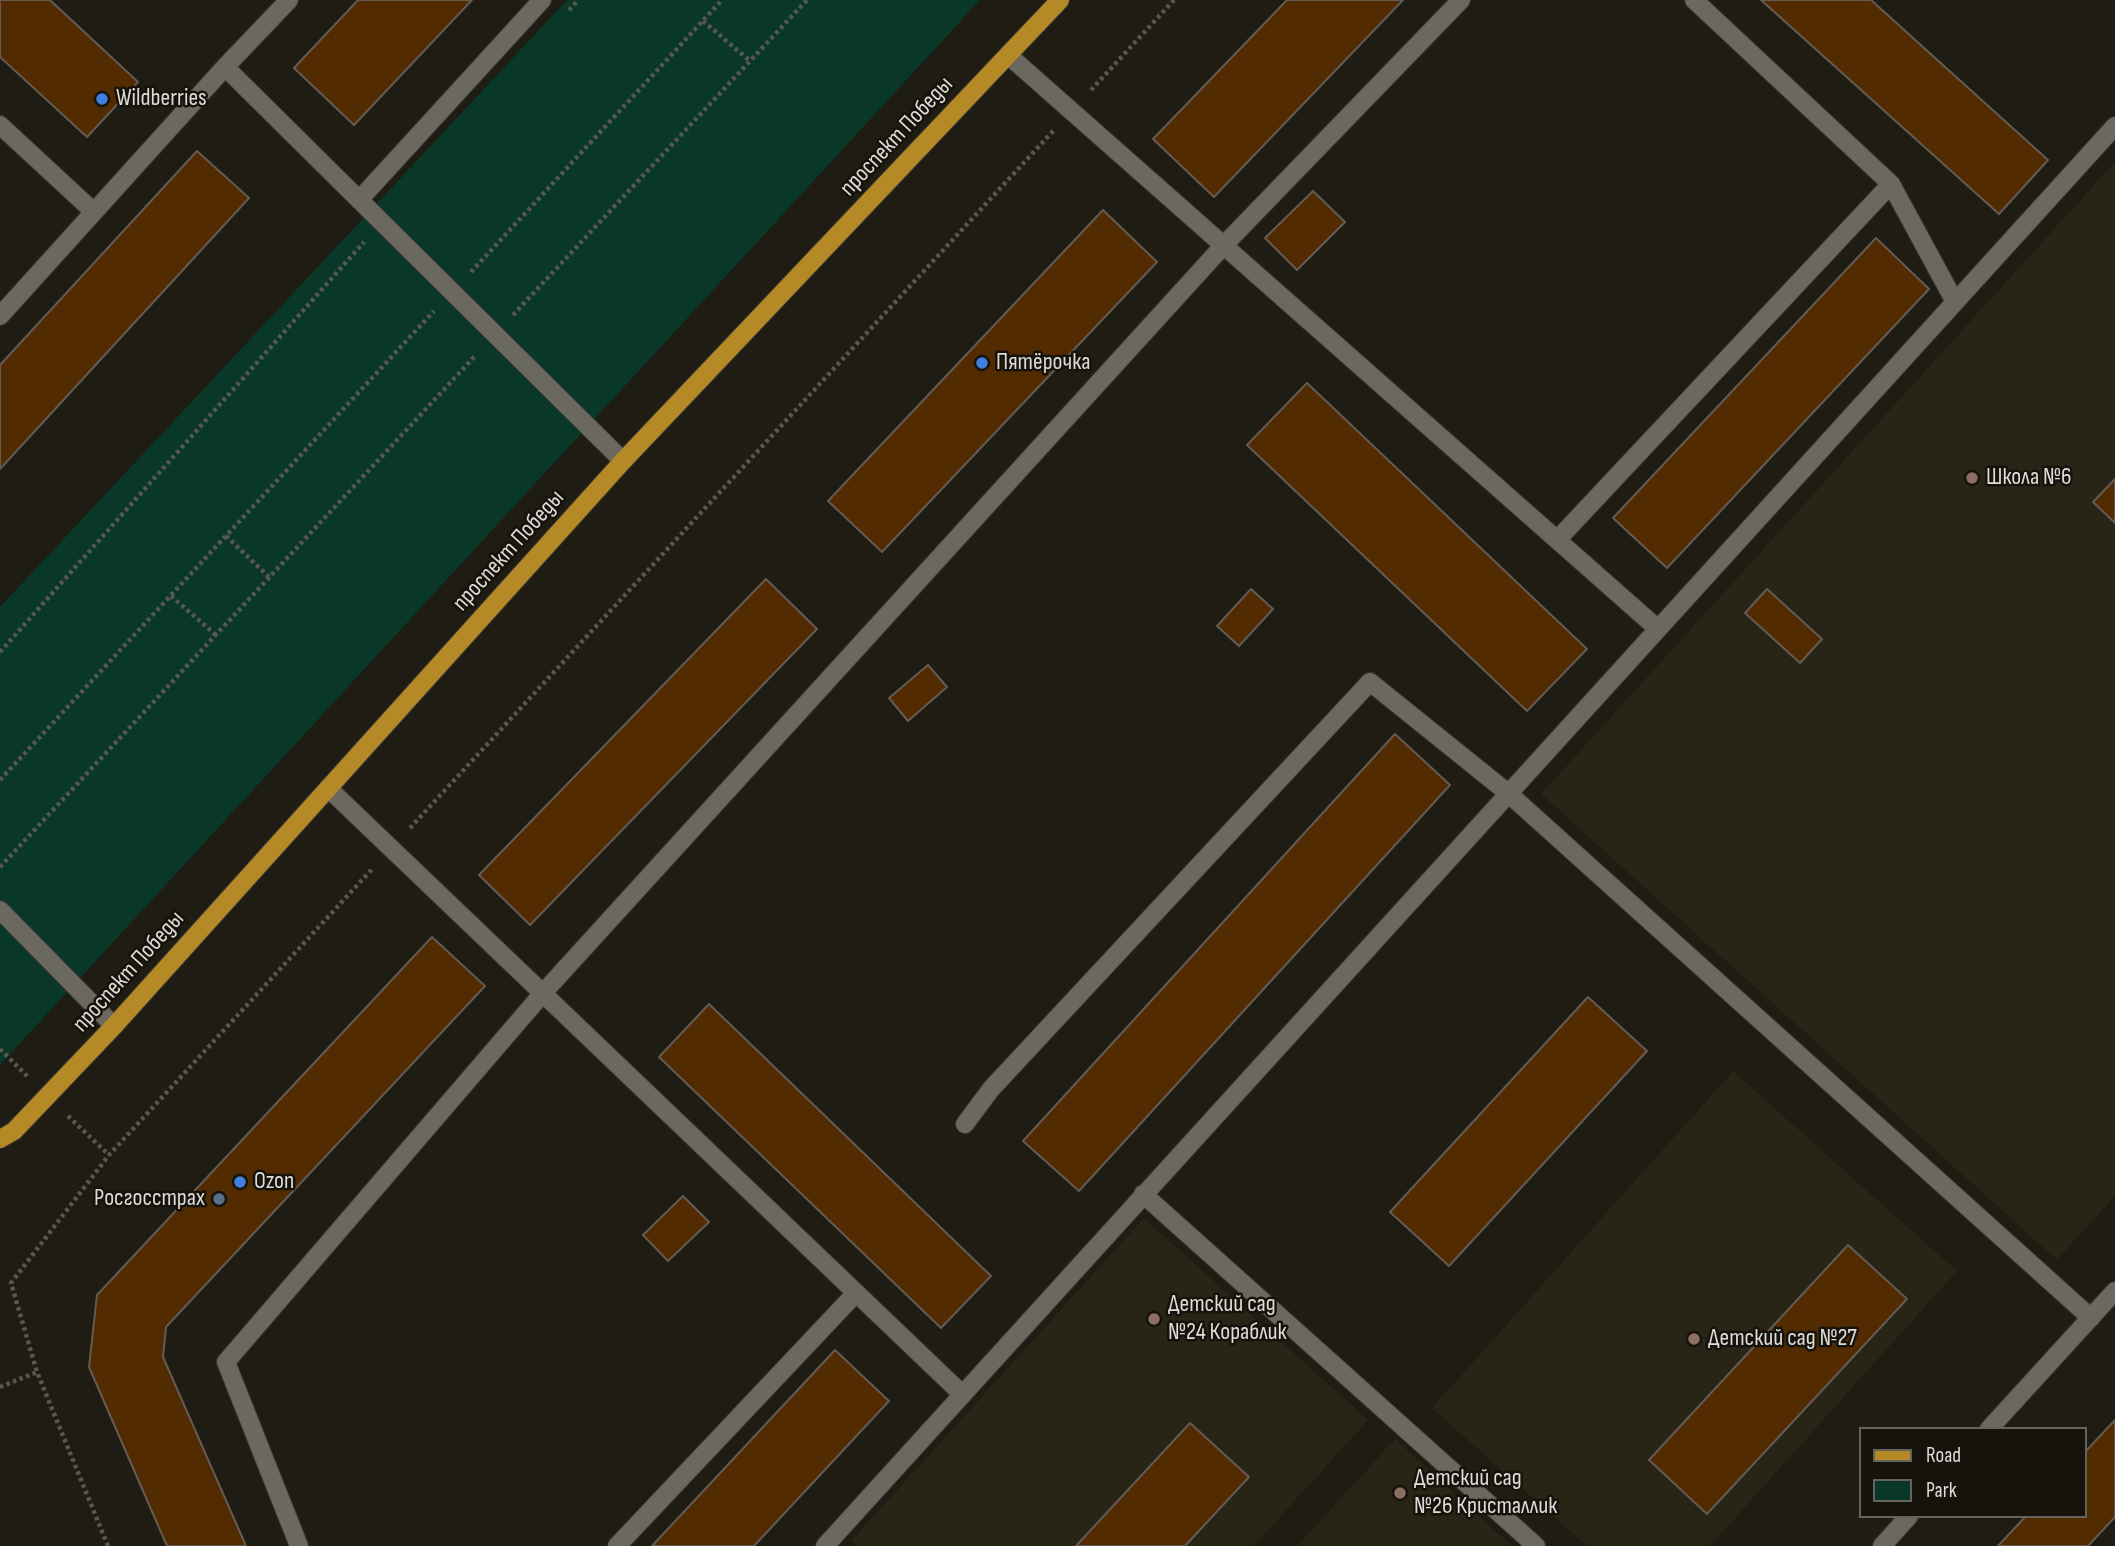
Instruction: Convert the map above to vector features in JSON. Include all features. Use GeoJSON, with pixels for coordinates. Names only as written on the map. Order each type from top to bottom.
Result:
{"type":"FeatureCollection","features":[{"type":"Feature","properties":{"kind":"main road","name":"проспект Победы"},"geometry":{"type":"LineString","coordinates":[[0,1139],[14,1131],[114,1026],[623,461],[1060,0]]}},
{"type":"Feature","properties":{"kind":"lane"},"geometry":{"type":"LineString","coordinates":[[0,316],[289,0]]}},
{"type":"Feature","properties":{"kind":"lane"},"geometry":{"type":"LineString","coordinates":[[359,200],[542,0]]}},
{"type":"Feature","properties":{"kind":"lane"},"geometry":{"type":"LineString","coordinates":[[299,1546],[226,1362],[543,993],[1224,245],[1461,0]]}},
{"type":"Feature","properties":{"kind":"lane"},"geometry":{"type":"LineString","coordinates":[[1694,0],[1891,184],[1955,302]]}},
{"type":"Feature","properties":{"kind":"lane"},"geometry":{"type":"LineString","coordinates":[[1008,55],[1658,629]]}},
{"type":"Feature","properties":{"kind":"lane"},"geometry":{"type":"LineString","coordinates":[[225,67],[623,461]]}},
{"type":"Feature","properties":{"kind":"lane"},"geometry":{"type":"LineString","coordinates":[[0,125],[94,212]]}},
{"type":"Feature","properties":{"kind":"lane"},"geometry":{"type":"LineString","coordinates":[[828,1545],[1143,1194],[2115,126]]}},
{"type":"Feature","properties":{"kind":"lane"},"geometry":{"type":"LineString","coordinates":[[1558,540],[1891,184]]}},
{"type":"Feature","properties":{"kind":"lane"},"geometry":{"type":"LineString","coordinates":[[965,1124],[991,1089],[1370,682],[1508,793],[2091,1318]]}},
{"type":"Feature","properties":{"kind":"lane"},"geometry":{"type":"LineString","coordinates":[[328,788],[962,1394]]}},
{"type":"Feature","properties":{"kind":"lane"},"geometry":{"type":"LineString","coordinates":[[0,910],[114,1026]]}},
{"type":"Feature","properties":{"kind":"lane"},"geometry":{"type":"LineString","coordinates":[[1143,1194],[1536,1546]]}},
{"type":"Feature","properties":{"kind":"lane"},"geometry":{"type":"LineString","coordinates":[[1991,1427],[2115,1291]]}},
{"type":"Feature","properties":{"kind":"lane"},"geometry":{"type":"LineString","coordinates":[[617,1546],[856,1293]]}},
{"type":"Feature","properties":{"kind":"lane"},"geometry":{"type":"LineString","coordinates":[[1882,1546],[1907,1518]]}},
{"type":"Feature","properties":{"kind":"path"},"geometry":{"type":"LineString","coordinates":[[560,20],[578,0]]}},
{"type":"Feature","properties":{"kind":"path"},"geometry":{"type":"LineString","coordinates":[[0,780],[722,0]]}},
{"type":"Feature","properties":{"kind":"path"},"geometry":{"type":"LineString","coordinates":[[0,867],[807,0]]}},
{"type":"Feature","properties":{"kind":"path"},"geometry":{"type":"LineString","coordinates":[[108,1546],[37,1372],[11,1283],[109,1155],[1174,0]]}},
{"type":"Feature","properties":{"kind":"path"},"geometry":{"type":"LineString","coordinates":[[703,21],[751,61]]}},
{"type":"Feature","properties":{"kind":"path"},"geometry":{"type":"LineString","coordinates":[[0,652],[382,222]]}},
{"type":"Feature","properties":{"kind":"path"},"geometry":{"type":"LineString","coordinates":[[226,536],[269,577]]}},
{"type":"Feature","properties":{"kind":"path"},"geometry":{"type":"LineString","coordinates":[[171,596],[216,635]]}},
{"type":"Feature","properties":{"kind":"path"},"geometry":{"type":"LineString","coordinates":[[0,1387],[37,1372]]}},
{"type":"Feature","properties":{"kind":"shaded area","name":"Школа №6"},"geometry":{"type":"Polygon","coordinates":[[[2115,162],[2115,1196],[2057,1260],[1541,794],[2115,162]]]}},
{"type":"Feature","properties":{"kind":"shaded area","name":"Детский сад №27"},"geometry":{"type":"Polygon","coordinates":[[[1733,1071],[1957,1271],[1710,1546],[1587,1546],[1432,1408],[1733,1071]]]}},
{"type":"Feature","properties":{"kind":"shaded area","name":"Детский сад №24 Кораблик"},"geometry":{"type":"Polygon","coordinates":[[[1144,1218],[1368,1420],[1254,1546],[857,1546],[851,1541],[1144,1218]]]}},
{"type":"Feature","properties":{"kind":"shaded area","name":"Детский сад №26 Кристаллик"},"geometry":{"type":"Polygon","coordinates":[[[1395,1439],[1512,1546],[1297,1546],[1395,1439]]]}},
{"type":"Feature","properties":{"kind":"green space"},"geometry":{"type":"Polygon","coordinates":[[[567,0],[980,0],[0,1065],[0,607],[567,0]]]}},
{"type":"Feature","properties":{"kind":"building"},"geometry":{"type":"Polygon","coordinates":[[[0,0],[50,0],[138,82],[87,137],[0,57],[0,0]]]}},
{"type":"Feature","properties":{"kind":"building"},"geometry":{"type":"Polygon","coordinates":[[[358,0],[472,0],[354,125],[294,68],[358,0]]]}},
{"type":"Feature","properties":{"kind":"building"},"geometry":{"type":"Polygon","coordinates":[[[1287,0],[1403,0],[1214,197],[1153,139],[1287,0]]]}},
{"type":"Feature","properties":{"kind":"building"},"geometry":{"type":"Polygon","coordinates":[[[1761,0],[1871,0],[2048,160],[1999,214],[1761,0]]]}},
{"type":"Feature","properties":{"kind":"building"},"geometry":{"type":"Polygon","coordinates":[[[197,151],[249,198],[0,469],[0,365],[197,151]]]}},
{"type":"Feature","properties":{"kind":"building"},"geometry":{"type":"Polygon","coordinates":[[[1313,191],[1345,222],[1297,270],[1265,238],[1313,191]]]}},
{"type":"Feature","properties":{"kind":"building"},"geometry":{"type":"Polygon","coordinates":[[[1103,210],[1157,262],[882,552],[828,501],[1103,210]]]}},
{"type":"Feature","properties":{"kind":"building"},"geometry":{"type":"Polygon","coordinates":[[[1876,238],[1929,289],[1667,568],[1613,518],[1876,238]]]}},
{"type":"Feature","properties":{"kind":"building"},"geometry":{"type":"Polygon","coordinates":[[[1307,383],[1587,649],[1527,711],[1247,445],[1307,383]]]}},
{"type":"Feature","properties":{"kind":"building"},"geometry":{"type":"Polygon","coordinates":[[[2115,479],[2115,523],[2093,502],[2115,479]]]}},
{"type":"Feature","properties":{"kind":"building"},"geometry":{"type":"Polygon","coordinates":[[[766,579],[817,629],[530,925],[479,875],[766,579]]]}},
{"type":"Feature","properties":{"kind":"building"},"geometry":{"type":"Polygon","coordinates":[[[1251,589],[1273,609],[1239,646],[1217,626],[1251,589]]]}},
{"type":"Feature","properties":{"kind":"building"},"geometry":{"type":"Polygon","coordinates":[[[1767,589],[1822,639],[1800,663],[1745,613],[1767,589]]]}},
{"type":"Feature","properties":{"kind":"building"},"geometry":{"type":"Polygon","coordinates":[[[928,665],[947,687],[908,721],[889,698],[928,665]]]}},
{"type":"Feature","properties":{"kind":"building"},"geometry":{"type":"Polygon","coordinates":[[[1395,734],[1450,785],[1079,1191],[1023,1141],[1395,734]]]}},
{"type":"Feature","properties":{"kind":"building"},"geometry":{"type":"Polygon","coordinates":[[[432,937],[485,986],[166,1327],[163,1357],[246,1546],[167,1546],[89,1367],[97,1295],[432,937]]]}},
{"type":"Feature","properties":{"kind":"building"},"geometry":{"type":"Polygon","coordinates":[[[1588,997],[1647,1051],[1449,1266],[1390,1212],[1588,997]]]}},
{"type":"Feature","properties":{"kind":"building"},"geometry":{"type":"Polygon","coordinates":[[[709,1004],[991,1276],[941,1328],[659,1057],[709,1004]]]}},
{"type":"Feature","properties":{"kind":"building"},"geometry":{"type":"Polygon","coordinates":[[[683,1196],[709,1222],[668,1261],[643,1235],[683,1196]]]}},
{"type":"Feature","properties":{"kind":"building"},"geometry":{"type":"Polygon","coordinates":[[[1848,1245],[1907,1299],[1707,1514],[1649,1460],[1848,1245]]]}},
{"type":"Feature","properties":{"kind":"building"},"geometry":{"type":"Polygon","coordinates":[[[835,1350],[889,1401],[754,1546],[652,1546],[835,1350]]]}},
{"type":"Feature","properties":{"kind":"building"},"geometry":{"type":"Polygon","coordinates":[[[2115,1420],[2115,1517],[2088,1546],[1998,1546],[2024,1518],[2087,1518],[2087,1450],[2115,1420]]]}},
{"type":"Feature","properties":{"kind":"building"},"geometry":{"type":"Polygon","coordinates":[[[1190,1423],[1249,1477],[1185,1546],[1076,1546],[1190,1423]]]}},
{"type":"Feature","properties":{"kind":"place","name":"Wildberries"},"geometry":{"type":"Point","coordinates":[102,99]}},
{"type":"Feature","properties":{"kind":"place","name":"Пятёрочка"},"geometry":{"type":"Point","coordinates":[982,363]}},
{"type":"Feature","properties":{"kind":"place","name":"Школа №6"},"geometry":{"type":"Point","coordinates":[1972,478]}},
{"type":"Feature","properties":{"kind":"place","name":"Ozon"},"geometry":{"type":"Point","coordinates":[240,1182]}},
{"type":"Feature","properties":{"kind":"place","name":"Росгосстрах"},"geometry":{"type":"Point","coordinates":[219,1199]}},
{"type":"Feature","properties":{"kind":"place","name":"Детский сад №24 Кораблик"},"geometry":{"type":"Point","coordinates":[1154,1319]}},
{"type":"Feature","properties":{"kind":"place","name":"Детский сад №27"},"geometry":{"type":"Point","coordinates":[1694,1339]}},
{"type":"Feature","properties":{"kind":"place","name":"Детский сад №26 Кристаллик"},"geometry":{"type":"Point","coordinates":[1400,1493]}}]}
